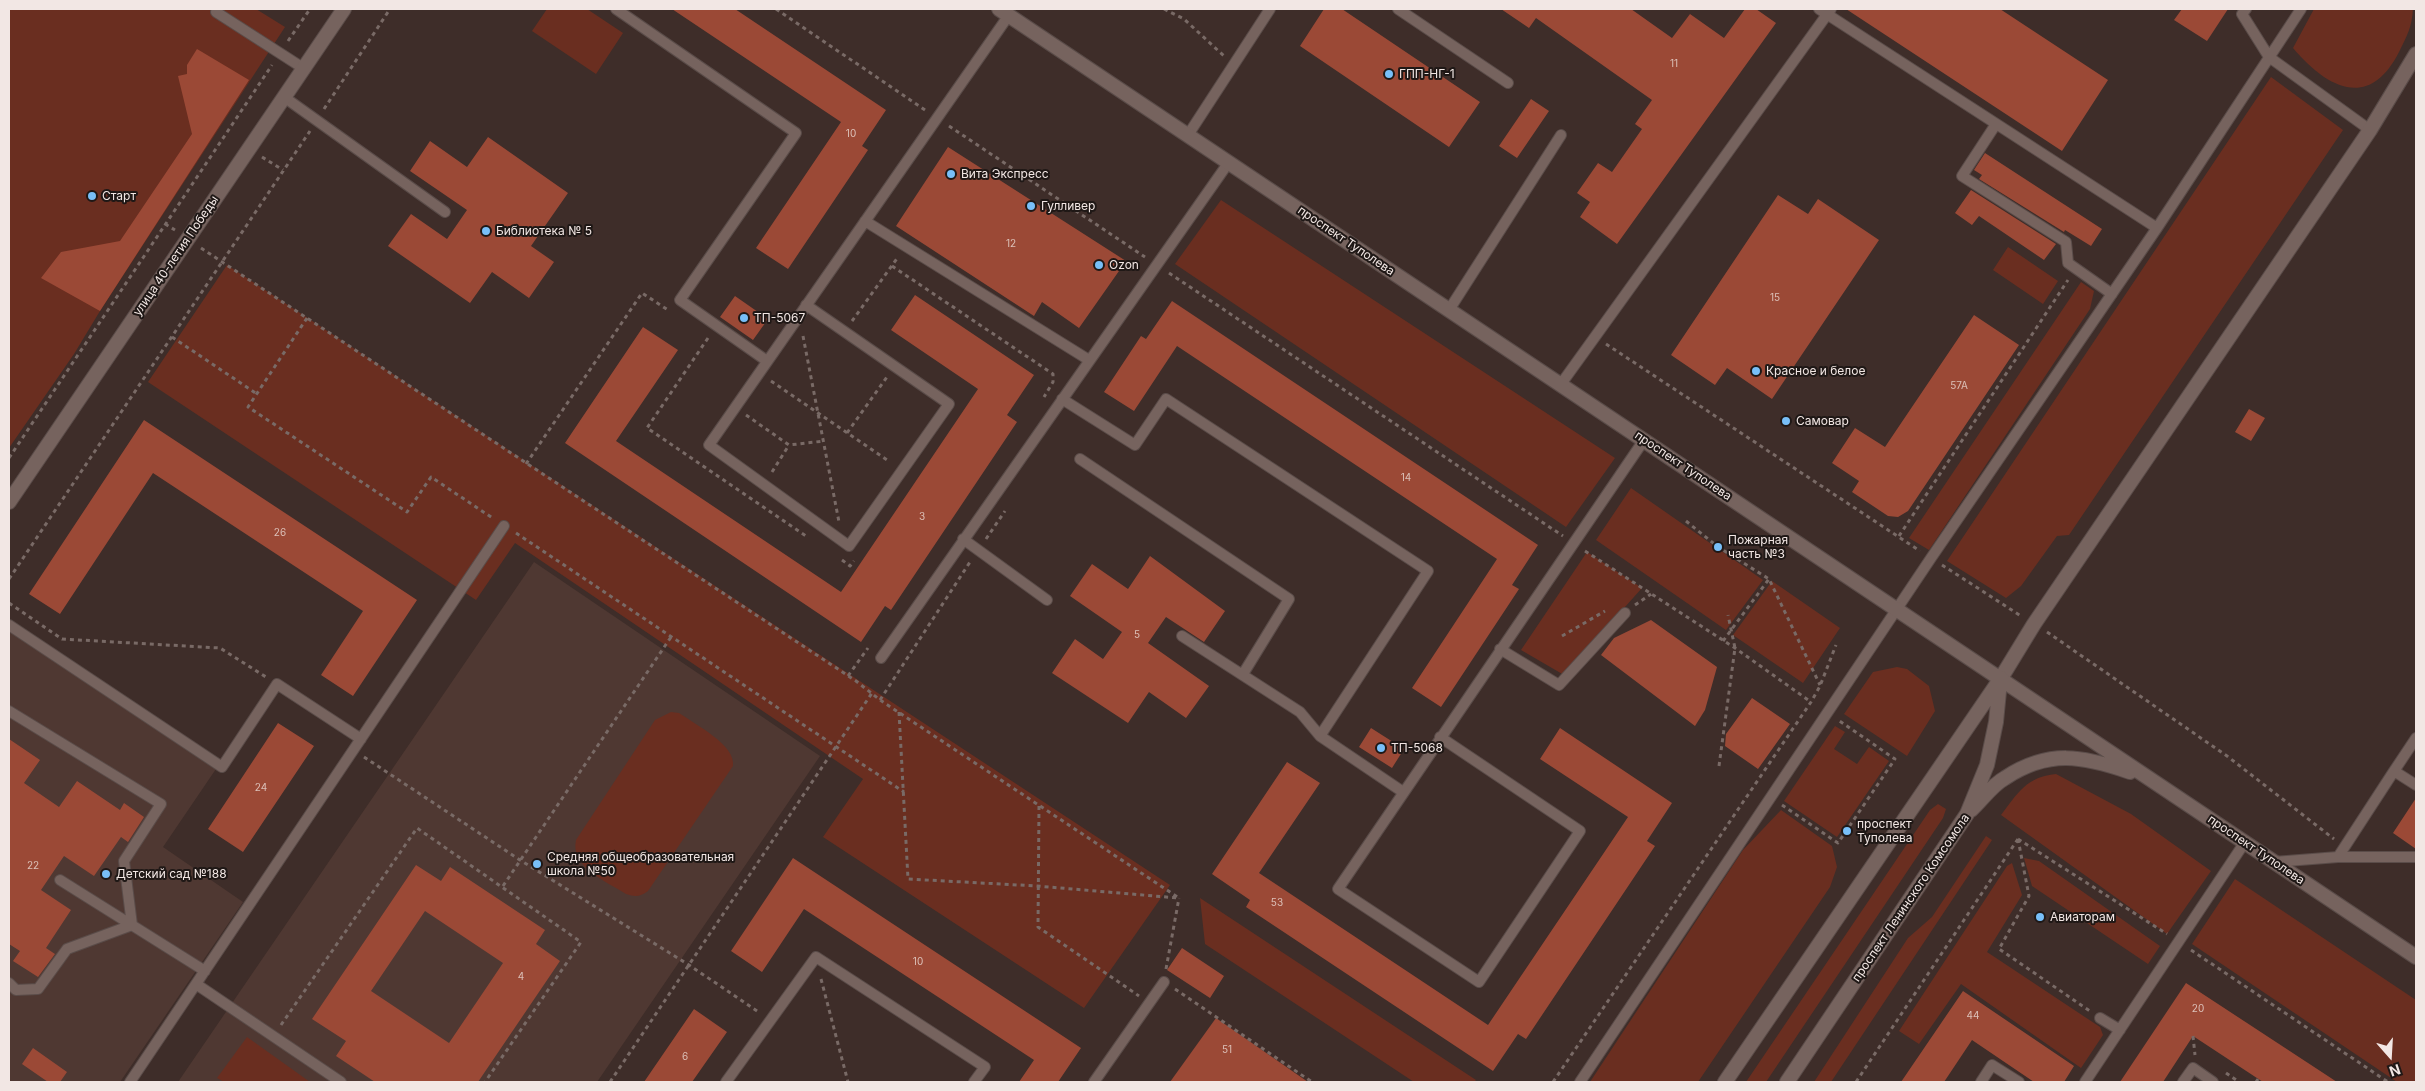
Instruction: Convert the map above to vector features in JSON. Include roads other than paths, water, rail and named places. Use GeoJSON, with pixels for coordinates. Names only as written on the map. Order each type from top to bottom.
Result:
{"type":"FeatureCollection","features":[{"type":"Feature","properties":{"kind":"main road","name":"улица 40-летия Победы"},"geometry":{"type":"LineString","coordinates":[[9,502],[344,9]]}},
{"type":"Feature","properties":{"kind":"main road","name":"проспект Туполева"},"geometry":{"type":"LineString","coordinates":[[1004,12],[2416,957]]}},
{"type":"Feature","properties":{"kind":"main road"},"geometry":{"type":"LineString","coordinates":[[1725,1082],[2370,130],[2416,54]]}},
{"type":"Feature","properties":{"kind":"main road","name":"проспект Ленинского Комсомола"},"geometry":{"type":"LineString","coordinates":[[1788,1082],[1967,814],[1986,765],[1996,722],[2000,678]]}},
{"type":"Feature","properties":{"kind":"main road"},"geometry":{"type":"LineString","coordinates":[[1967,814],[2003,778],[2037,761],[2065,756],[2099,761],[2146,777]]}},
{"type":"Feature","properties":{"kind":"lane"},"geometry":{"type":"LineString","coordinates":[[616,9],[796,134],[680,300],[767,361]]}},
{"type":"Feature","properties":{"kind":"lane"},"geometry":{"type":"LineString","coordinates":[[1188,135],[1270,9]]}},
{"type":"Feature","properties":{"kind":"lane"},"geometry":{"type":"LineString","coordinates":[[1398,9],[1508,83]]}},
{"type":"Feature","properties":{"kind":"lane"},"geometry":{"type":"LineString","coordinates":[[1580,1082],[1931,558],[2157,228],[2301,9]]}},
{"type":"Feature","properties":{"kind":"lane"},"geometry":{"type":"LineString","coordinates":[[1561,384],[1826,10],[1996,124],[2157,228]]}},
{"type":"Feature","properties":{"kind":"lane"},"geometry":{"type":"LineString","coordinates":[[2241,10],[2269,56],[2370,130]]}},
{"type":"Feature","properties":{"kind":"lane"},"geometry":{"type":"LineString","coordinates":[[216,12],[303,68]]}},
{"type":"Feature","properties":{"kind":"lane"},"geometry":{"type":"LineString","coordinates":[[806,305],[948,404],[849,546],[708,445],[799,316],[806,305],[937,118],[1004,12]]}},
{"type":"Feature","properties":{"kind":"lane"},"geometry":{"type":"LineString","coordinates":[[284,97],[445,212]]}},
{"type":"Feature","properties":{"kind":"lane"},"geometry":{"type":"LineString","coordinates":[[1996,124],[1962,176],[2066,242],[2068,263],[2112,294]]}},
{"type":"Feature","properties":{"kind":"lane"},"geometry":{"type":"LineString","coordinates":[[1449,310],[1561,135]]}},
{"type":"Feature","properties":{"kind":"lane"},"geometry":{"type":"LineString","coordinates":[[881,658],[1228,162]]}},
{"type":"Feature","properties":{"kind":"lane"},"geometry":{"type":"LineString","coordinates":[[865,221],[1089,360]]}},
{"type":"Feature","properties":{"kind":"lane"},"geometry":{"type":"LineString","coordinates":[[1062,399],[1135,445],[1166,399],[1428,571],[1320,736]]}},
{"type":"Feature","properties":{"kind":"lane"},"geometry":{"type":"LineString","coordinates":[[1440,737],[1580,831],[1479,982],[1338,889],[1440,737],[1644,440]]}},
{"type":"Feature","properties":{"kind":"lane"},"geometry":{"type":"LineString","coordinates":[[1080,459],[1289,599],[1243,674]]}},
{"type":"Feature","properties":{"kind":"lane"},"geometry":{"type":"LineString","coordinates":[[130,1082],[504,526]]}},
{"type":"Feature","properties":{"kind":"lane"},"geometry":{"type":"LineString","coordinates":[[963,539],[1047,600]]}},
{"type":"Feature","properties":{"kind":"lane"},"geometry":{"type":"LineString","coordinates":[[1500,649],[1559,685],[1625,613]]}},
{"type":"Feature","properties":{"kind":"lane"},"geometry":{"type":"LineString","coordinates":[[9,625],[222,767],[277,684],[361,738]]}},
{"type":"Feature","properties":{"kind":"lane"},"geometry":{"type":"LineString","coordinates":[[1182,636],[1300,712],[1320,736],[1403,792]]}},
{"type":"Feature","properties":{"kind":"lane"},"geometry":{"type":"LineString","coordinates":[[9,711],[161,804],[124,861],[132,925]]}},
{"type":"Feature","properties":{"kind":"lane"},"geometry":{"type":"LineString","coordinates":[[2338,857],[2416,738]]}},
{"type":"Feature","properties":{"kind":"lane"},"geometry":{"type":"LineString","coordinates":[[2394,771],[2416,785]]}},
{"type":"Feature","properties":{"kind":"lane"},"geometry":{"type":"LineString","coordinates":[[2085,1082],[2245,842]]}},
{"type":"Feature","properties":{"kind":"lane"},"geometry":{"type":"LineString","coordinates":[[2274,862],[2338,857],[2416,857]]}},
{"type":"Feature","properties":{"kind":"lane"},"geometry":{"type":"LineString","coordinates":[[60,880],[205,971]]}},
{"type":"Feature","properties":{"kind":"lane"},"geometry":{"type":"LineString","coordinates":[[9,983],[16,990],[38,989],[67,949],[132,925]]}},
{"type":"Feature","properties":{"kind":"lane"},"geometry":{"type":"LineString","coordinates":[[726,1082],[816,957],[985,1067],[974,1082]]}},
{"type":"Feature","properties":{"kind":"lane"},"geometry":{"type":"LineString","coordinates":[[1094,1082],[1164,982]]}},
{"type":"Feature","properties":{"kind":"lane"},"geometry":{"type":"LineString","coordinates":[[196,984],[341,1082]]}},
{"type":"Feature","properties":{"kind":"lane"},"geometry":{"type":"LineString","coordinates":[[2100,1018],[2120,1030]]}},
{"type":"Feature","properties":{"kind":"lane"},"geometry":{"type":"LineString","coordinates":[[1981,1082],[1992,1065],[2019,1082]]}},
{"type":"Feature","properties":{"kind":"lane"},"geometry":{"type":"LineString","coordinates":[[2183,1082],[2193,1068],[2213,1082]]}},
{"type":"Feature","properties":{"kind":"place","name":"ГПП-НГ-1"},"geometry":{"type":"Point","coordinates":[1389,74]}},
{"type":"Feature","properties":{"kind":"place","name":"Вита Экспресс"},"geometry":{"type":"Point","coordinates":[951,174]}},
{"type":"Feature","properties":{"kind":"place","name":"Старт"},"geometry":{"type":"Point","coordinates":[92,196]}},
{"type":"Feature","properties":{"kind":"place","name":"Гулливер"},"geometry":{"type":"Point","coordinates":[1031,206]}},
{"type":"Feature","properties":{"kind":"place","name":"Библиотека № 5"},"geometry":{"type":"Point","coordinates":[486,231]}},
{"type":"Feature","properties":{"kind":"place","name":"Ozon"},"geometry":{"type":"Point","coordinates":[1099,265]}},
{"type":"Feature","properties":{"kind":"place","name":"ТП-5067"},"geometry":{"type":"Point","coordinates":[744,318]}},
{"type":"Feature","properties":{"kind":"place","name":"Красное и белое"},"geometry":{"type":"Point","coordinates":[1756,371]}},
{"type":"Feature","properties":{"kind":"place","name":"Самовар"},"geometry":{"type":"Point","coordinates":[1786,421]}},
{"type":"Feature","properties":{"kind":"place","name":"Пожарная часть №3"},"geometry":{"type":"Point","coordinates":[1718,547]}},
{"type":"Feature","properties":{"kind":"place","name":"ТП-5068"},"geometry":{"type":"Point","coordinates":[1381,748]}},
{"type":"Feature","properties":{"kind":"place","name":"проспект Туполева"},"geometry":{"type":"Point","coordinates":[1847,831]}},
{"type":"Feature","properties":{"kind":"place","name":"Средняя общеобразовательная школа №50"},"geometry":{"type":"Point","coordinates":[537,864]}},
{"type":"Feature","properties":{"kind":"place","name":"Детский сад №188"},"geometry":{"type":"Point","coordinates":[106,874]}},
{"type":"Feature","properties":{"kind":"place","name":"Авиаторам"},"geometry":{"type":"Point","coordinates":[2040,917]}}]}
